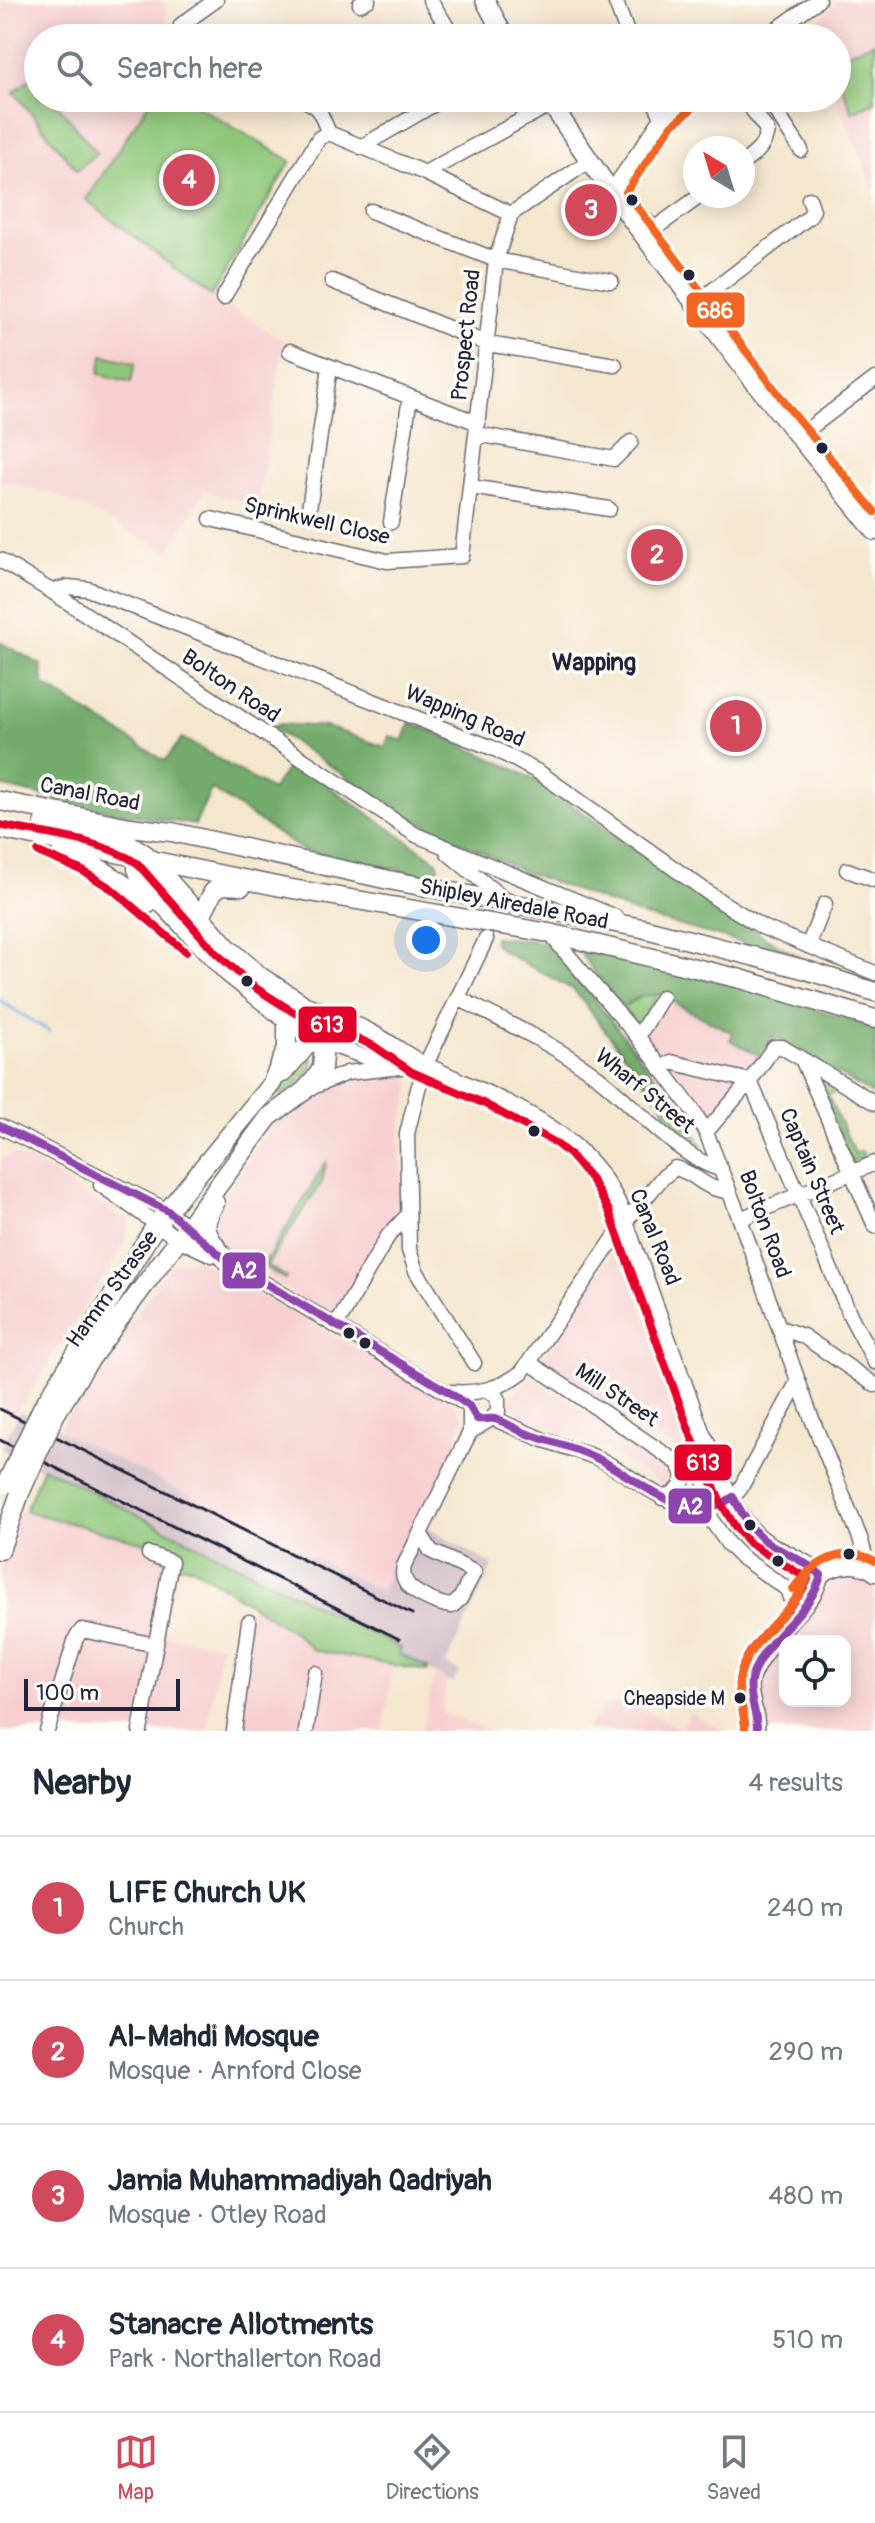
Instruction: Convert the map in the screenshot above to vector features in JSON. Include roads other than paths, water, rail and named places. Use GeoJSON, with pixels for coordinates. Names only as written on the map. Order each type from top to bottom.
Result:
{"type":"FeatureCollection","features":[{"type":"Feature","properties":{"kind":"main road"},"geometry":{"type":"LineString","coordinates":[[485,0],[495,24]]}},
{"type":"Feature","properties":{"kind":"main road"},"geometry":{"type":"LineString","coordinates":[[556,112],[611,192],[798,437],[875,531]]}},
{"type":"Feature","properties":{"kind":"main road","name":"Canal Road"},"geometry":{"type":"LineString","coordinates":[[0,801],[130,827],[172,832]]}},
{"type":"Feature","properties":{"kind":"main road"},"geometry":{"type":"LineString","coordinates":[[0,813],[102,834],[128,843],[143,856]]}},
{"type":"Feature","properties":{"kind":"main road"},"geometry":{"type":"LineString","coordinates":[[0,829],[143,856]]}},
{"type":"Feature","properties":{"kind":"main road"},"geometry":{"type":"LineString","coordinates":[[172,832],[143,856],[137,869],[142,882],[227,972],[287,1020],[322,1037]]}},
{"type":"Feature","properties":{"kind":"main road","name":"Shipley Airedale Road"},"geometry":{"type":"LineString","coordinates":[[172,832],[509,904],[642,928],[872,987]]}},
{"type":"Feature","properties":{"kind":"main road"},"geometry":{"type":"LineString","coordinates":[[20,833],[89,860],[119,879],[188,940],[206,950]]}},
{"type":"Feature","properties":{"kind":"main road","name":"Canal Road"},"geometry":{"type":"LineString","coordinates":[[143,856],[226,946],[261,977],[300,1002]]}},
{"type":"Feature","properties":{"kind":"main road","name":"Shipley Airedale Road"},"geometry":{"type":"LineString","coordinates":[[143,856],[281,887],[549,933],[741,979],[875,1019]]}},
{"type":"Feature","properties":{"kind":"main road"},"geometry":{"type":"LineString","coordinates":[[200,918],[213,892],[221,885],[281,887]]}},
{"type":"Feature","properties":{"kind":"main road"},"geometry":{"type":"LineString","coordinates":[[509,904],[549,933]]}},
{"type":"Feature","properties":{"kind":"main road"},"geometry":{"type":"LineString","coordinates":[[300,1002],[322,1037]]}},
{"type":"Feature","properties":{"kind":"main road","name":"Hamm Strasse"},"geometry":{"type":"LineString","coordinates":[[0,1550],[8,1491],[42,1408],[113,1313],[272,1083],[287,1048],[287,1020]]}},
{"type":"Feature","properties":{"kind":"main road"},"geometry":{"type":"LineString","coordinates":[[272,1083],[322,1037]]}},
{"type":"Feature","properties":{"kind":"main road","name":"Hamm Strasse"},"geometry":{"type":"LineString","coordinates":[[113,1313],[173,1224],[237,1162],[269,1117],[304,1091],[322,1068],[322,1037]]}},
{"type":"Feature","properties":{"kind":"main road"},"geometry":{"type":"LineString","coordinates":[[226,1260],[207,1234],[205,1222],[237,1162]]}},
{"type":"Feature","properties":{"kind":"street"},"geometry":{"type":"LineString","coordinates":[[182,24],[216,0]]}},
{"type":"Feature","properties":{"kind":"street"},"geometry":{"type":"LineString","coordinates":[[430,0],[445,24]]}},
{"type":"Feature","properties":{"kind":"street"},"geometry":{"type":"LineString","coordinates":[[615,0],[624,24]]}},
{"type":"Feature","properties":{"kind":"street"},"geometry":{"type":"LineString","coordinates":[[785,24],[818,0]]}},
{"type":"Feature","properties":{"kind":"street"},"geometry":{"type":"LineString","coordinates":[[320,112],[329,133],[425,173],[511,214],[589,161]]}},
{"type":"Feature","properties":{"kind":"street"},"geometry":{"type":"LineString","coordinates":[[361,147],[421,112]]}},
{"type":"Feature","properties":{"kind":"street"},"geometry":{"type":"LineString","coordinates":[[425,173],[530,112]]}},
{"type":"Feature","properties":{"kind":"street"},"geometry":{"type":"LineString","coordinates":[[659,112],[662,118]]}},
{"type":"Feature","properties":{"kind":"street"},"geometry":{"type":"LineString","coordinates":[[611,192],[662,118],[670,112]]}},
{"type":"Feature","properties":{"kind":"street"},"geometry":{"type":"LineString","coordinates":[[754,112],[767,130]]}},
{"type":"Feature","properties":{"kind":"street"},"geometry":{"type":"LineString","coordinates":[[755,154],[766,140],[767,130],[778,114],[801,150]]}},
{"type":"Feature","properties":{"kind":"street"},"geometry":{"type":"LineString","coordinates":[[223,298],[319,138],[329,133]]}},
{"type":"Feature","properties":{"kind":"street"},"geometry":{"type":"LineString","coordinates":[[696,303],[809,217],[813,210],[809,199]]}},
{"type":"Feature","properties":{"kind":"street"},"geometry":{"type":"LineString","coordinates":[[645,219],[654,229],[683,208]]}},
{"type":"Feature","properties":{"kind":"street"},"geometry":{"type":"LineString","coordinates":[[371,211],[496,260],[611,281]]}},
{"type":"Feature","properties":{"kind":"street","name":"Prospect Road"},"geometry":{"type":"LineString","coordinates":[[462,556],[496,260],[511,214]]}},
{"type":"Feature","properties":{"kind":"street"},"geometry":{"type":"LineString","coordinates":[[332,281],[488,344],[615,365]]}},
{"type":"Feature","properties":{"kind":"street"},"geometry":{"type":"LineString","coordinates":[[290,351],[410,397],[478,428],[614,459],[631,442]]}},
{"type":"Feature","properties":{"kind":"street"},"geometry":{"type":"LineString","coordinates":[[309,509],[330,367]]}},
{"type":"Feature","properties":{"kind":"street"},"geometry":{"type":"LineString","coordinates":[[798,437],[875,379]]}},
{"type":"Feature","properties":{"kind":"street"},"geometry":{"type":"LineString","coordinates":[[391,522],[410,397]]}},
{"type":"Feature","properties":{"kind":"street"},"geometry":{"type":"LineString","coordinates":[[471,487],[609,509]]}},
{"type":"Feature","properties":{"kind":"street","name":"Sprinkwell Close"},"geometry":{"type":"LineString","coordinates":[[211,519],[387,561],[462,556]]}},
{"type":"Feature","properties":{"kind":"street","name":"Bolton Road"},"geometry":{"type":"LineString","coordinates":[[0,560],[416,835],[642,928]]}},
{"type":"Feature","properties":{"kind":"street","name":"Wapping Road"},"geometry":{"type":"LineString","coordinates":[[51,591],[68,587],[88,589],[495,749],[540,773],[717,899],[762,927],[808,946],[872,987]]}},
{"type":"Feature","properties":{"kind":"street","name":"Bolton Road"},"geometry":{"type":"LineString","coordinates":[[438,845],[509,904]]}},
{"type":"Feature","properties":{"kind":"street"},"geometry":{"type":"LineString","coordinates":[[847,870],[875,880]]}},
{"type":"Feature","properties":{"kind":"street"},"geometry":{"type":"LineString","coordinates":[[808,946],[825,904]]}},
{"type":"Feature","properties":{"kind":"street","name":"Bolton Road"},"geometry":{"type":"LineString","coordinates":[[549,933],[638,1037],[706,1132],[872,1572]]}},
{"type":"Feature","properties":{"kind":"street"},"geometry":{"type":"LineString","coordinates":[[474,1363],[416,1271],[409,1250],[407,1134],[422,1062],[486,939]]}},
{"type":"Feature","properties":{"kind":"street"},"geometry":{"type":"LineString","coordinates":[[638,1037],[662,997]]}},
{"type":"Feature","properties":{"kind":"street","name":"Wharf Street"},"geometry":{"type":"LineString","coordinates":[[458,998],[596,1076],[683,1150],[708,1166],[721,1169]]}},
{"type":"Feature","properties":{"kind":"street","name":"Canal Road"},"geometry":{"type":"LineString","coordinates":[[300,1002],[369,1031],[422,1062],[490,1093],[569,1139],[601,1172],[626,1221],[703,1434],[721,1503],[768,1543],[808,1562],[821,1575]]}},
{"type":"Feature","properties":{"kind":"street"},"geometry":{"type":"LineString","coordinates":[[322,1037],[369,1031]]}},
{"type":"Feature","properties":{"kind":"street","name":"Canal Road"},"geometry":{"type":"LineString","coordinates":[[322,1037],[365,1057],[422,1062]]}},
{"type":"Feature","properties":{"kind":"street"},"geometry":{"type":"LineString","coordinates":[[706,1132],[750,1081],[774,1047],[782,1047],[875,1103]]}},
{"type":"Feature","properties":{"kind":"street"},"geometry":{"type":"LineString","coordinates":[[802,1059],[875,1226]]}},
{"type":"Feature","properties":{"kind":"street"},"geometry":{"type":"LineString","coordinates":[[304,1091],[347,1073],[422,1062]]}},
{"type":"Feature","properties":{"kind":"street"},"geometry":{"type":"LineString","coordinates":[[661,1069],[671,1062],[750,1081]]}},
{"type":"Feature","properties":{"kind":"street","name":"Captain Street"},"geometry":{"type":"LineString","coordinates":[[750,1081],[851,1317],[875,1361]]}},
{"type":"Feature","properties":{"kind":"street"},"geometry":{"type":"LineString","coordinates":[[0,1126],[59,1154],[226,1260],[447,1391],[475,1400],[495,1394],[495,1412]]}},
{"type":"Feature","properties":{"kind":"street"},"geometry":{"type":"LineString","coordinates":[[740,1219],[875,1163]]}},
{"type":"Feature","properties":{"kind":"street"},"geometry":{"type":"LineString","coordinates":[[475,1400],[507,1384],[530,1363],[626,1221],[662,1178],[675,1168],[687,1171],[714,1190],[729,1191]]}},
{"type":"Feature","properties":{"kind":"street"},"geometry":{"type":"LineString","coordinates":[[336,1326],[388,1236],[408,1215]]}},
{"type":"Feature","properties":{"kind":"street"},"geometry":{"type":"LineString","coordinates":[[780,1328],[803,1336],[875,1385]]}},
{"type":"Feature","properties":{"kind":"street","name":"Mill Street"},"geometry":{"type":"LineString","coordinates":[[530,1363],[674,1460],[684,1470],[681,1486],[672,1495],[662,1498]]}},
{"type":"Feature","properties":{"kind":"street"},"geometry":{"type":"LineString","coordinates":[[495,1412],[515,1427],[603,1461],[662,1498],[697,1508],[721,1503],[740,1489],[798,1381]]}},
{"type":"Feature","properties":{"kind":"street"},"geometry":{"type":"LineString","coordinates":[[470,1432],[495,1412],[507,1384]]}},
{"type":"Feature","properties":{"kind":"street"},"geometry":{"type":"LineString","coordinates":[[475,1400],[477,1419],[495,1412]]}},
{"type":"Feature","properties":{"kind":"street"},"geometry":{"type":"LineString","coordinates":[[421,1535],[431,1551],[474,1572],[460,1599],[452,1606],[412,1589],[405,1580],[404,1566],[470,1432],[475,1400]]}},
{"type":"Feature","properties":{"kind":"street","name":"Canal Road"},"geometry":{"type":"LineString","coordinates":[[703,1434],[714,1453],[719,1472],[721,1503],[717,1529],[741,1557],[790,1593],[793,1606],[789,1623]]}},
{"type":"Feature","properties":{"kind":"street"},"geometry":{"type":"LineString","coordinates":[[140,1731],[171,1562],[149,1554]]}},
{"type":"Feature","properties":{"kind":"street"},"geometry":{"type":"LineString","coordinates":[[757,1731],[759,1720],[752,1698],[751,1681],[810,1584],[821,1575],[840,1567],[852,1566],[872,1572]]}},
{"type":"Feature","properties":{"kind":"street"},"geometry":{"type":"LineString","coordinates":[[234,1731],[249,1622]]}},
{"type":"Feature","properties":{"kind":"street"},"geometry":{"type":"LineString","coordinates":[[47,1731],[76,1638],[82,1630],[156,1645]]}},
{"type":"Feature","properties":{"kind":"street"},"geometry":{"type":"LineString","coordinates":[[306,1731],[315,1673]]}},
{"type":"Feature","properties":{"kind":"waterway"},"geometry":{"type":"LineString","coordinates":[[0,1001],[49,1031]]}},
{"type":"Feature","properties":{"kind":"railway"},"geometry":{"type":"LineString","coordinates":[[0,1409],[412,1614]]}},
{"type":"Feature","properties":{"kind":"railway"},"geometry":{"type":"LineString","coordinates":[[0,1440],[399,1639]]}},
{"type":"Feature","properties":{"kind":"place","name":"Stanacre Allotments"},"geometry":{"type":"Point","coordinates":[189,180]}},
{"type":"Feature","properties":{"kind":"place","name":"Jamia Muhammadiyah Qadriyah"},"geometry":{"type":"Point","coordinates":[591,210]}},
{"type":"Feature","properties":{"kind":"place","name":"Al‐Mahdi Mosque"},"geometry":{"type":"Point","coordinates":[657,555]}},
{"type":"Feature","properties":{"kind":"place","name":"LIFE Church UK"},"geometry":{"type":"Point","coordinates":[736,726]}},
{"type":"Feature","properties":{"kind":"place","name":"Cheapside M"},"geometry":{"type":"Point","coordinates":[740,1698]}},
{"type":"Feature","properties":{"kind":"district","name":"Wapping"},"geometry":{"type":"Point","coordinates":[594,662]}}]}
